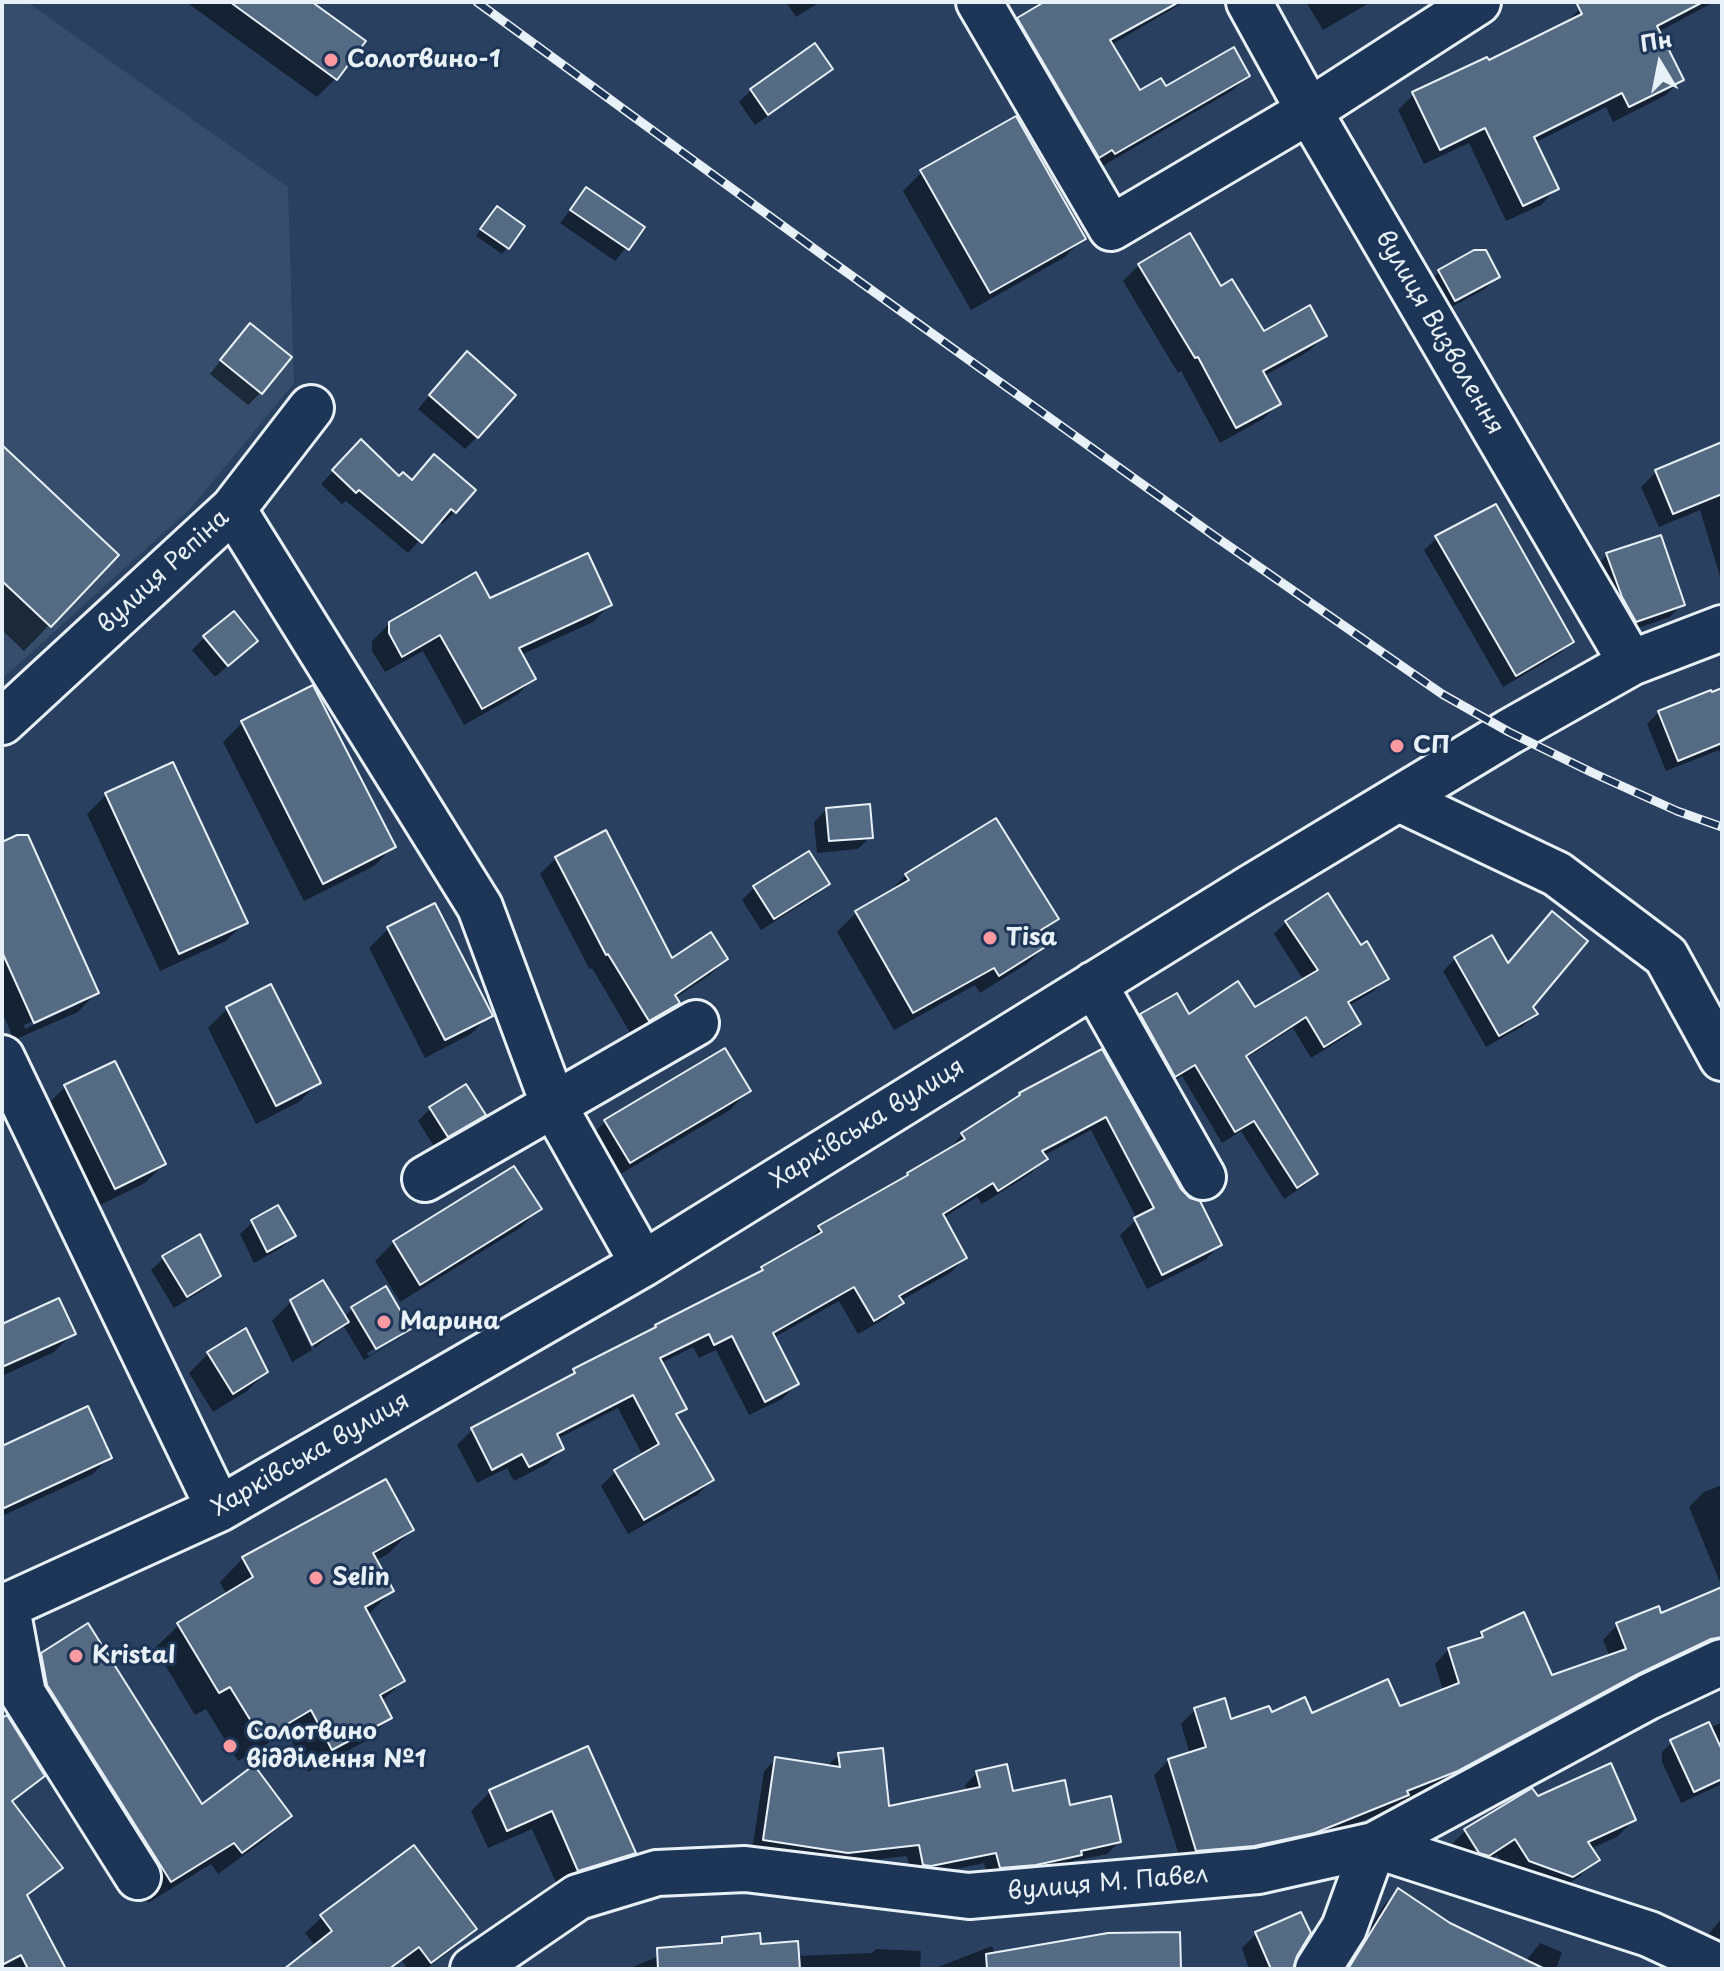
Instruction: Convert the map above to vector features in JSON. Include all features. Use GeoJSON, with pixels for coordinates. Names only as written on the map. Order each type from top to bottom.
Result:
{"type":"FeatureCollection","features":[{"type":"Feature","properties":{"kind":"street"},"geometry":{"type":"LineString","coordinates":[[979,2],[1111,228],[1309,111],[1478,2]]}},
{"type":"Feature","properties":{"kind":"street","name":"вулиця Визволення"},"geometry":{"type":"LineString","coordinates":[[1249,2],[1309,111],[1631,663]]}},
{"type":"Feature","properties":{"kind":"street","name":"вулиця Репіна"},"geometry":{"type":"LineString","coordinates":[[2,722],[233,509],[311,408]]}},
{"type":"Feature","properties":{"kind":"street"},"geometry":{"type":"LineString","coordinates":[[233,509],[480,907],[554,1106],[643,1264]]}},
{"type":"Feature","properties":{"kind":"street","name":"Харківська вулиця"},"geometry":{"type":"LineString","coordinates":[[4,1610],[219,1509],[643,1264],[1094,984],[1509,732],[1631,663],[1722,628]]}},
{"type":"Feature","properties":{"kind":"street"},"geometry":{"type":"LineString","coordinates":[[1399,799],[1557,874],[1666,956],[1722,1058]]}},
{"type":"Feature","properties":{"kind":"street"},"geometry":{"type":"LineString","coordinates":[[1094,984],[1203,1177]]}},
{"type":"Feature","properties":{"kind":"street"},"geometry":{"type":"LineString","coordinates":[[425,1179],[696,1023]]}},
{"type":"Feature","properties":{"kind":"street"},"geometry":{"type":"LineString","coordinates":[[2,1058],[219,1509]]}},
{"type":"Feature","properties":{"kind":"street"},"geometry":{"type":"LineString","coordinates":[[4,1610],[23,1694],[138,1877]]}},
{"type":"Feature","properties":{"kind":"street","name":"вулиця М. Павел"},"geometry":{"type":"LineString","coordinates":[[473,1969],[578,1897],[657,1873],[745,1869],[969,1896],[1258,1871],[1374,1845],[1648,1697],[1722,1662]]}},
{"type":"Feature","properties":{"kind":"street"},"geometry":{"type":"LineString","coordinates":[[1318,1969],[1344,1928],[1374,1845],[1649,1934],[1722,1968]]}},
{"type":"Feature","properties":{"kind":"shaded area"},"geometry":{"type":"Polygon","coordinates":[[[2,2],[27,2],[288,187],[294,383],[190,509],[2,679],[2,2]]]}},
{"type":"Feature","properties":{"kind":"building","name":"Солотвино-1"},"geometry":{"type":"Polygon","coordinates":[[[230,2],[312,2],[366,41],[337,80],[230,2]]]}},
{"type":"Feature","properties":{"kind":"building"},"geometry":{"type":"Polygon","coordinates":[[[1044,2],[1179,2],[1110,40],[1140,90],[1161,78],[1166,86],[1234,47],[1250,76],[1115,154],[1112,150],[1099,158],[1017,18],[1044,2]]]}},
{"type":"Feature","properties":{"kind":"building"},"geometry":{"type":"Polygon","coordinates":[[[1576,2],[1703,2],[1657,26],[1684,80],[1629,107],[1622,93],[1534,137],[1559,189],[1523,206],[1485,128],[1440,150],[1412,92],[1487,57],[1489,60],[1582,14],[1576,2]]]}},
{"type":"Feature","properties":{"kind":"building"},"geometry":{"type":"Polygon","coordinates":[[[815,43],[833,69],[768,115],[750,89],[815,43]]]}},
{"type":"Feature","properties":{"kind":"building"},"geometry":{"type":"Polygon","coordinates":[[[1016,116],[1086,239],[990,293],[920,170],[1016,116]]]}},
{"type":"Feature","properties":{"kind":"building"},"geometry":{"type":"Polygon","coordinates":[[[586,187],[645,227],[629,250],[570,210],[586,187]]]}},
{"type":"Feature","properties":{"kind":"building"},"geometry":{"type":"Polygon","coordinates":[[[497,206],[525,226],[509,249],[480,229],[497,206]]]}},
{"type":"Feature","properties":{"kind":"building"},"geometry":{"type":"Polygon","coordinates":[[[1190,233],[1221,286],[1232,279],[1264,331],[1310,305],[1327,336],[1263,371],[1281,404],[1236,428],[1198,357],[1195,358],[1138,264],[1190,233]]]}},
{"type":"Feature","properties":{"kind":"building"},"geometry":{"type":"Polygon","coordinates":[[[1474,250],[1486,250],[1500,277],[1455,301],[1438,270],[1474,250]]]}},
{"type":"Feature","properties":{"kind":"building"},"geometry":{"type":"Polygon","coordinates":[[[250,323],[292,357],[262,394],[220,360],[250,323]]]}},
{"type":"Feature","properties":{"kind":"building"},"geometry":{"type":"Polygon","coordinates":[[[467,351],[516,395],[478,438],[429,395],[467,351]]]}},
{"type":"Feature","properties":{"kind":"building"},"geometry":{"type":"Polygon","coordinates":[[[361,439],[399,476],[403,472],[412,480],[434,454],[476,490],[456,513],[451,509],[422,543],[359,490],[356,493],[332,470],[361,439]]]}},
{"type":"Feature","properties":{"kind":"building"},"geometry":{"type":"Polygon","coordinates":[[[1722,442],[1722,494],[1673,514],[1655,470],[1722,442]]]}},
{"type":"Feature","properties":{"kind":"building"},"geometry":{"type":"Polygon","coordinates":[[[2,445],[119,555],[51,627],[2,581],[2,445]]]}},
{"type":"Feature","properties":{"kind":"building"},"geometry":{"type":"Polygon","coordinates":[[[1496,504],[1574,642],[1516,676],[1435,536],[1496,504]]]}},
{"type":"Feature","properties":{"kind":"building"},"geometry":{"type":"Polygon","coordinates":[[[1661,535],[1685,605],[1636,622],[1622,597],[1606,553],[1661,535]]]}},
{"type":"Feature","properties":{"kind":"building"},"geometry":{"type":"Polygon","coordinates":[[[588,553],[612,605],[519,648],[536,679],[482,709],[440,635],[402,657],[389,633],[389,622],[476,572],[490,598],[588,553]]]}},
{"type":"Feature","properties":{"kind":"building"},"geometry":{"type":"Polygon","coordinates":[[[234,611],[258,641],[228,666],[203,636],[234,611]]]}},
{"type":"Feature","properties":{"kind":"building"},"geometry":{"type":"Polygon","coordinates":[[[313,685],[396,847],[323,884],[241,721],[313,685]]]}},
{"type":"Feature","properties":{"kind":"building"},"geometry":{"type":"Polygon","coordinates":[[[1722,688],[1722,743],[1678,761],[1658,711],[1722,688]]]}},
{"type":"Feature","properties":{"kind":"building"},"geometry":{"type":"Polygon","coordinates":[[[173,762],[248,923],[179,954],[105,793],[173,762]]]}},
{"type":"Feature","properties":{"kind":"building"},"geometry":{"type":"Polygon","coordinates":[[[870,804],[873,838],[829,841],[826,808],[870,804]]]}},
{"type":"Feature","properties":{"kind":"building"},"geometry":{"type":"Polygon","coordinates":[[[996,818],[1059,919],[1041,930],[1050,944],[999,976],[994,968],[913,1013],[855,911],[909,880],[905,874],[996,818]]]}},
{"type":"Feature","properties":{"kind":"building"},"geometry":{"type":"Polygon","coordinates":[[[606,830],[672,958],[711,932],[728,959],[675,995],[680,1003],[649,1021],[606,955],[555,857],[606,830]]]}},
{"type":"Feature","properties":{"kind":"building"},"geometry":{"type":"Polygon","coordinates":[[[17,835],[28,835],[99,993],[34,1023],[2,952],[2,842],[17,835]]]}},
{"type":"Feature","properties":{"kind":"building"},"geometry":{"type":"Polygon","coordinates":[[[809,851],[830,884],[774,919],[753,886],[809,851]]]}},
{"type":"Feature","properties":{"kind":"building"},"geometry":{"type":"Polygon","coordinates":[[[1328,893],[1361,945],[1367,941],[1389,979],[1348,1002],[1361,1024],[1324,1047],[1306,1017],[1246,1056],[1318,1174],[1297,1188],[1254,1121],[1235,1132],[1195,1065],[1175,1077],[1140,1014],[1177,993],[1189,1014],[1238,981],[1255,1007],[1318,970],[1285,921],[1328,893]]]}},
{"type":"Feature","properties":{"kind":"building"},"geometry":{"type":"Polygon","coordinates":[[[435,903],[493,1016],[445,1040],[387,927],[435,903]]]}},
{"type":"Feature","properties":{"kind":"building"},"geometry":{"type":"Polygon","coordinates":[[[1552,911],[1588,941],[1533,1007],[1538,1014],[1499,1036],[1454,957],[1492,935],[1508,963],[1552,911]]]}},
{"type":"Feature","properties":{"kind":"building"},"geometry":{"type":"Polygon","coordinates":[[[271,984],[321,1083],[276,1106],[226,1007],[271,984]]]}},
{"type":"Feature","properties":{"kind":"building"},"geometry":{"type":"Polygon","coordinates":[[[725,1048],[751,1091],[630,1163],[604,1120],[725,1048]]]}},
{"type":"Feature","properties":{"kind":"building"},"geometry":{"type":"Polygon","coordinates":[[[1102,1049],[1181,1189],[1190,1198],[1200,1201],[1222,1245],[1162,1275],[1134,1218],[1154,1208],[1106,1117],[1042,1151],[1048,1159],[998,1191],[993,1183],[943,1214],[967,1258],[899,1296],[904,1303],[874,1321],[854,1287],[773,1333],[799,1384],[765,1402],[732,1336],[714,1345],[709,1334],[660,1358],[687,1409],[676,1414],[714,1480],[644,1520],[614,1470],[659,1444],[633,1395],[557,1434],[564,1449],[529,1467],[522,1454],[492,1470],[471,1428],[575,1373],[573,1369],[763,1270],[761,1267],[822,1232],[818,1226],[965,1139],[961,1133],[1019,1093],[1102,1049]]]}},
{"type":"Feature","properties":{"kind":"building"},"geometry":{"type":"Polygon","coordinates":[[[115,1061],[166,1164],[115,1189],[64,1085],[115,1061]]]}},
{"type":"Feature","properties":{"kind":"building"},"geometry":{"type":"Polygon","coordinates":[[[466,1084],[486,1115],[448,1137],[429,1107],[466,1084]]]}},
{"type":"Feature","properties":{"kind":"building"},"geometry":{"type":"Polygon","coordinates":[[[514,1166],[542,1209],[420,1285],[393,1241],[514,1166]]]}},
{"type":"Feature","properties":{"kind":"building"},"geometry":{"type":"Polygon","coordinates":[[[278,1205],[296,1236],[267,1252],[251,1220],[278,1205]]]}},
{"type":"Feature","properties":{"kind":"building"},"geometry":{"type":"Polygon","coordinates":[[[200,1234],[221,1276],[187,1297],[162,1256],[200,1234]]]}},
{"type":"Feature","properties":{"kind":"building"},"geometry":{"type":"Polygon","coordinates":[[[323,1280],[349,1322],[312,1345],[290,1300],[323,1280]]]}},
{"type":"Feature","properties":{"kind":"building"},"geometry":{"type":"Polygon","coordinates":[[[386,1286],[411,1329],[376,1349],[351,1307],[386,1286]]]}},
{"type":"Feature","properties":{"kind":"building"},"geometry":{"type":"Polygon","coordinates":[[[59,1298],[76,1334],[2,1367],[2,1324],[59,1298]]]}},
{"type":"Feature","properties":{"kind":"building"},"geometry":{"type":"Polygon","coordinates":[[[246,1328],[268,1372],[233,1394],[207,1352],[246,1328]]]}},
{"type":"Feature","properties":{"kind":"building"},"geometry":{"type":"Polygon","coordinates":[[[88,1406],[112,1458],[2,1509],[2,1446],[88,1406]]]}},
{"type":"Feature","properties":{"kind":"building"},"geometry":{"type":"Polygon","coordinates":[[[386,1479],[414,1530],[373,1553],[394,1591],[365,1607],[405,1681],[380,1695],[392,1718],[332,1750],[311,1710],[262,1739],[230,1687],[219,1693],[177,1623],[253,1577],[242,1557],[386,1479]]]}},
{"type":"Feature","properties":{"kind":"building"},"geometry":{"type":"Polygon","coordinates":[[[1722,1587],[1722,1637],[1711,1639],[1636,1675],[1458,1771],[1407,1791],[1409,1795],[1315,1833],[1254,1846],[1196,1851],[1168,1759],[1206,1747],[1194,1708],[1225,1698],[1231,1719],[1269,1706],[1272,1712],[1305,1697],[1312,1713],[1388,1679],[1400,1706],[1459,1683],[1448,1648],[1483,1637],[1481,1632],[1524,1612],[1552,1675],[1626,1649],[1616,1623],[1659,1606],[1661,1613],[1722,1587]]]}},
{"type":"Feature","properties":{"kind":"building"},"geometry":{"type":"Polygon","coordinates":[[[88,1623],[202,1804],[254,1765],[292,1816],[242,1853],[234,1843],[171,1882],[47,1685],[41,1653],[88,1623]]]}},
{"type":"Feature","properties":{"kind":"building"},"geometry":{"type":"Polygon","coordinates":[[[7,1715],[45,1776],[12,1801],[63,1868],[27,1895],[66,1969],[28,1969],[21,1955],[2,1965],[2,1718],[7,1715]]]}},
{"type":"Feature","properties":{"kind":"building"},"geometry":{"type":"Polygon","coordinates":[[[1709,1722],[1722,1750],[1722,1779],[1694,1792],[1670,1740],[1709,1722]]]}},
{"type":"Feature","properties":{"kind":"building"},"geometry":{"type":"Polygon","coordinates":[[[588,1746],[636,1853],[578,1871],[552,1811],[507,1831],[489,1790],[588,1746]]]}},
{"type":"Feature","properties":{"kind":"building"},"geometry":{"type":"Polygon","coordinates":[[[883,1748],[889,1806],[980,1787],[976,1771],[1007,1764],[1013,1791],[1065,1780],[1070,1805],[1111,1796],[1121,1842],[1036,1865],[1000,1868],[996,1853],[931,1866],[923,1865],[919,1845],[848,1853],[763,1840],[775,1757],[840,1767],[838,1753],[883,1748]]]}},
{"type":"Feature","properties":{"kind":"building"},"geometry":{"type":"Polygon","coordinates":[[[1611,1763],[1636,1820],[1588,1842],[1600,1860],[1573,1877],[1529,1861],[1515,1839],[1489,1856],[1479,1853],[1464,1829],[1532,1788],[1538,1796],[1611,1763]]]}},
{"type":"Feature","properties":{"kind":"building"},"geometry":{"type":"Polygon","coordinates":[[[414,1845],[477,1929],[431,1963],[419,1947],[389,1969],[284,1969],[332,1931],[320,1915],[414,1845]]]}},
{"type":"Feature","properties":{"kind":"building"},"geometry":{"type":"Polygon","coordinates":[[[1398,1888],[1450,1923],[1545,1969],[1348,1969],[1398,1888]]]}},
{"type":"Feature","properties":{"kind":"building"},"geometry":{"type":"Polygon","coordinates":[[[1301,1912],[1311,1933],[1293,1969],[1271,1969],[1255,1932],[1301,1912]]]}},
{"type":"Feature","properties":{"kind":"building"},"geometry":{"type":"Polygon","coordinates":[[[1180,1932],[1181,1969],[987,1969],[986,1954],[1108,1933],[1180,1932]]]}},
{"type":"Feature","properties":{"kind":"building"},"geometry":{"type":"Polygon","coordinates":[[[760,1933],[761,1944],[798,1941],[800,1969],[658,1969],[657,1948],[722,1943],[722,1937],[760,1933]]]}},
{"type":"Feature","properties":{"kind":"railway"},"geometry":{"type":"LineString","coordinates":[[477,2],[1213,535],[1442,694],[1509,732],[1593,773],[1677,811],[1722,827]]}},
{"type":"Feature","properties":{"kind":"place","name":"Солотвино-1"},"geometry":{"type":"Point","coordinates":[331,60]}},
{"type":"Feature","properties":{"kind":"place","name":"СП"},"geometry":{"type":"Point","coordinates":[1397,746]}},
{"type":"Feature","properties":{"kind":"place","name":"Tisa"},"geometry":{"type":"Point","coordinates":[990,938]}},
{"type":"Feature","properties":{"kind":"place","name":"Марина"},"geometry":{"type":"Point","coordinates":[384,1322]}},
{"type":"Feature","properties":{"kind":"place","name":"Selin"},"geometry":{"type":"Point","coordinates":[316,1578]}},
{"type":"Feature","properties":{"kind":"place","name":"Kristal"},"geometry":{"type":"Point","coordinates":[76,1656]}},
{"type":"Feature","properties":{"kind":"place","name":"Солотвино відділення №1"},"geometry":{"type":"Point","coordinates":[230,1746]}}]}
